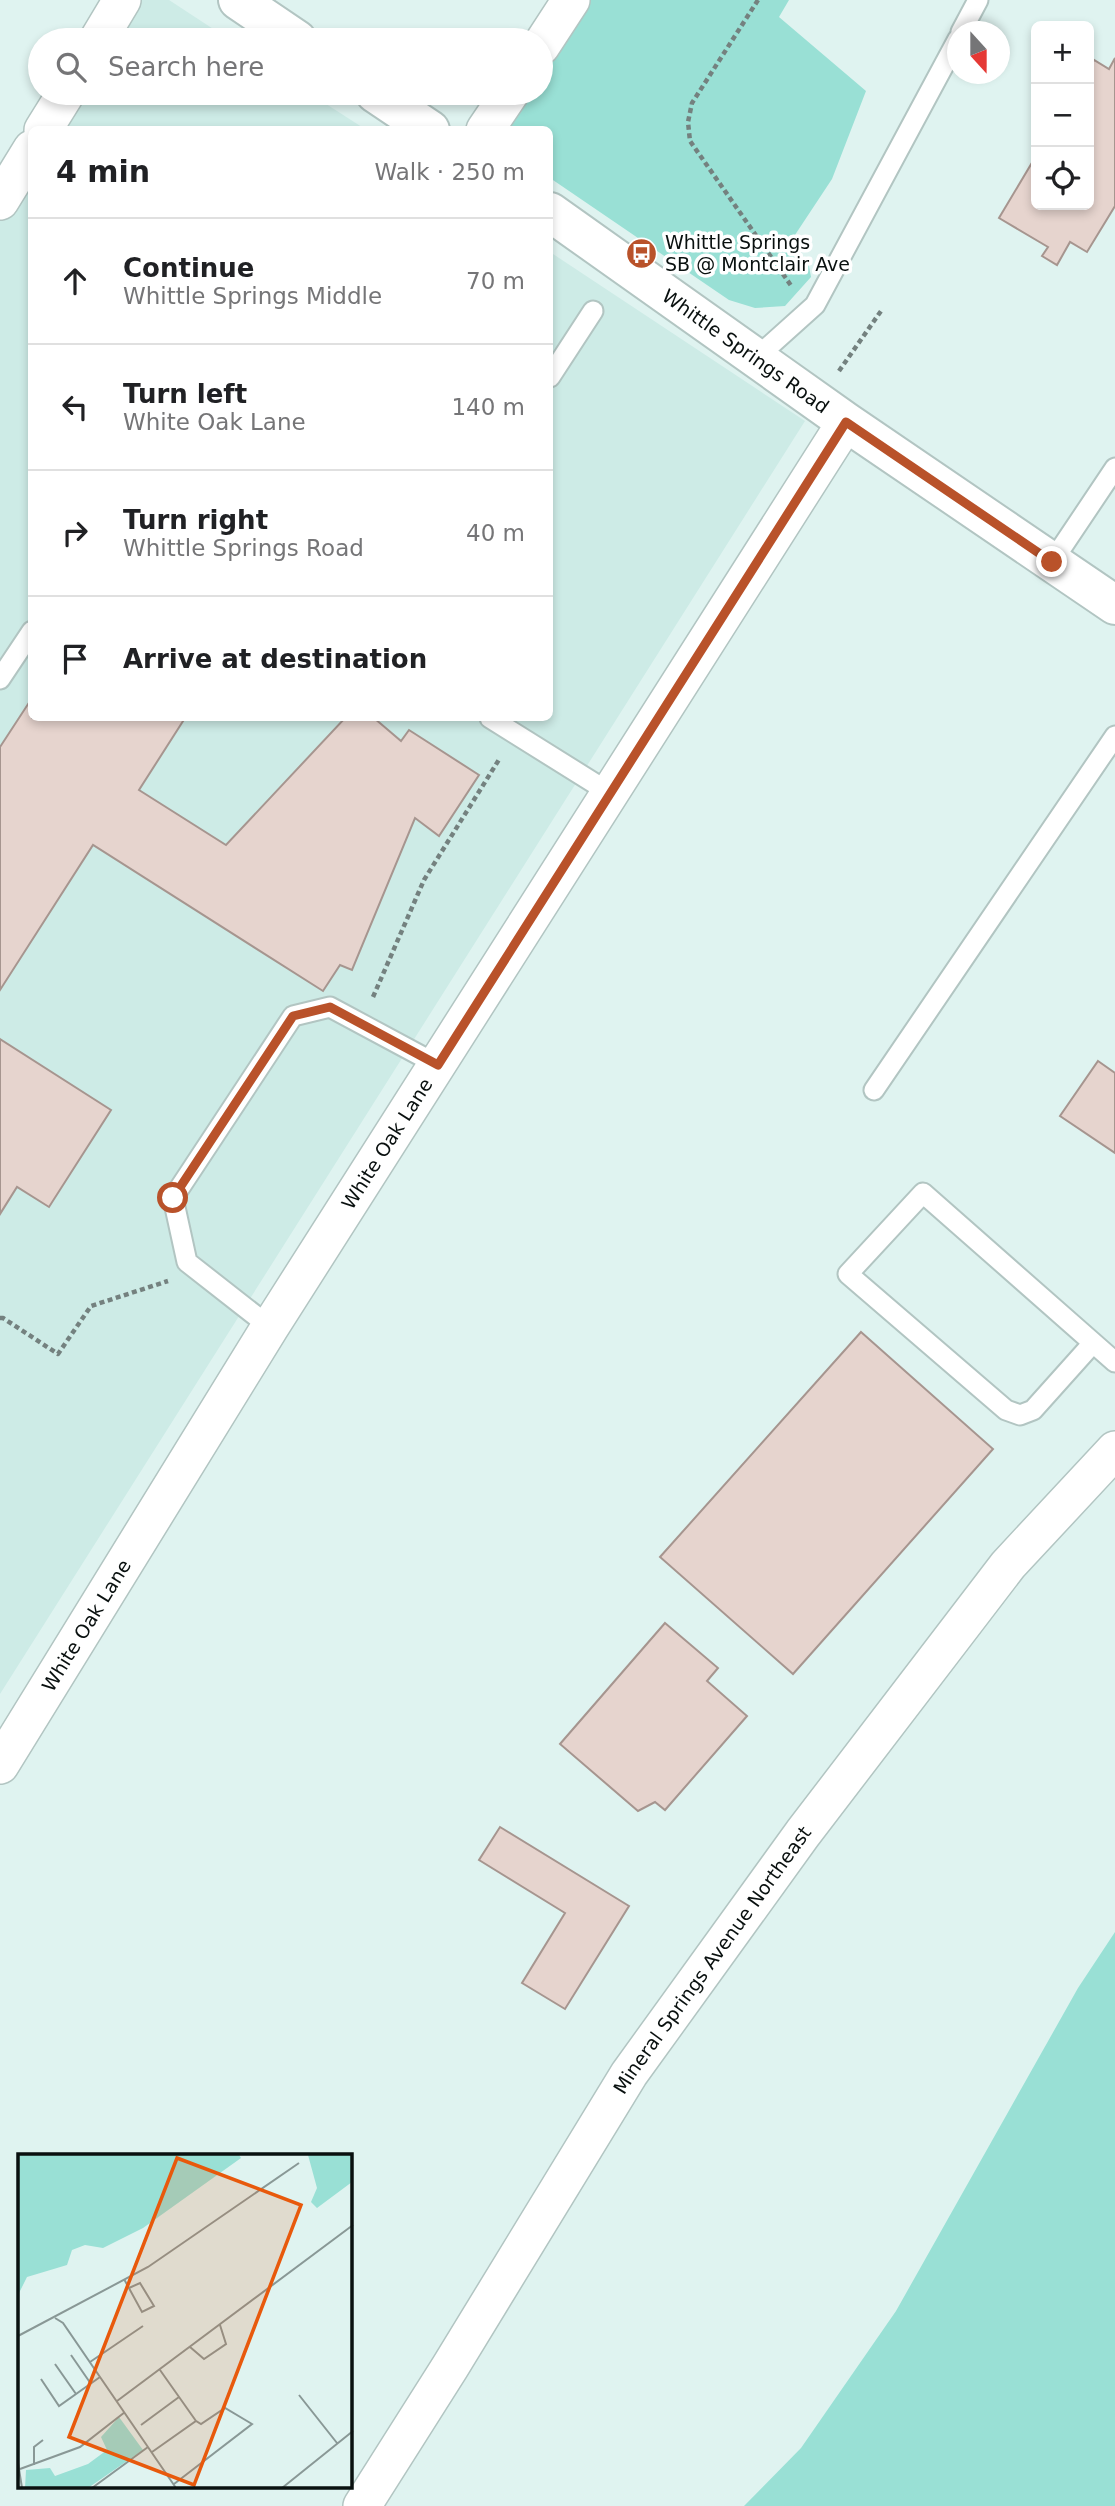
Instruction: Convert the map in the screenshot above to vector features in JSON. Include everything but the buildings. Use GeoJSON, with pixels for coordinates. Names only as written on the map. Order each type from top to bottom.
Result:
{"type":"FeatureCollection","features":[{"type":"Feature","properties":{"kind":"street"},"geometry":{"type":"LineString","coordinates":[[105,28],[122,0]]}},
{"type":"Feature","properties":{"kind":"street"},"geometry":{"type":"LineString","coordinates":[[237,0],[279,28]]}},
{"type":"Feature","properties":{"kind":"street"},"geometry":{"type":"LineString","coordinates":[[553,28],[571,0]]}},
{"type":"Feature","properties":{"kind":"street"},"geometry":{"type":"LineString","coordinates":[[45,126],[59,105]]}},
{"type":"Feature","properties":{"kind":"street"},"geometry":{"type":"LineString","coordinates":[[392,105],[423,126]]}},
{"type":"Feature","properties":{"kind":"street"},"geometry":{"type":"LineString","coordinates":[[488,126],[502,105]]}},
{"type":"Feature","properties":{"kind":"street"},"geometry":{"type":"LineString","coordinates":[[0,201],[28,156]]}},
{"type":"Feature","properties":{"kind":"street","name":"Whittle Springs Road"},"geometry":{"type":"LineString","coordinates":[[553,214],[835,414],[1115,605]]}},
{"type":"Feature","properties":{"kind":"street","name":"White Oak Lane"},"geometry":{"type":"LineString","coordinates":[[0,1765],[270,1328],[611,793],[835,414]]}},
{"type":"Feature","properties":{"kind":"street","name":"Mineral Springs Avenue Northeast"},"geometry":{"type":"LineString","coordinates":[[362,2506],[629,2074],[803,1833],[1009,1565],[1115,1450]]}},
{"type":"Feature","properties":{"kind":"lane"},"geometry":{"type":"LineString","coordinates":[[967,21],[978,0]]}},
{"type":"Feature","properties":{"kind":"lane"},"geometry":{"type":"LineString","coordinates":[[756,358],[815,305],[947,58]]}},
{"type":"Feature","properties":{"kind":"lane"},"geometry":{"type":"LineString","coordinates":[[553,372],[593,311]]}},
{"type":"Feature","properties":{"kind":"lane"},"geometry":{"type":"LineString","coordinates":[[1052,562],[1112,479]]}},
{"type":"Feature","properties":{"kind":"lane"},"geometry":{"type":"LineString","coordinates":[[0,679],[28,637]]}},
{"type":"Feature","properties":{"kind":"lane"},"geometry":{"type":"LineString","coordinates":[[495,721],[611,793]]}},
{"type":"Feature","properties":{"kind":"lane"},"geometry":{"type":"LineString","coordinates":[[874,1090],[1115,736]]}},
{"type":"Feature","properties":{"kind":"lane"},"geometry":{"type":"LineString","coordinates":[[270,1328],[187,1262],[173,1198],[293,1016],[330,1007],[438,1065]]}},
{"type":"Feature","properties":{"kind":"lane"},"geometry":{"type":"LineString","coordinates":[[1093,1343],[1033,1410],[1020,1415],[1006,1410],[848,1274],[923,1193],[1115,1362]]}},
{"type":"Feature","properties":{"kind":"path"},"geometry":{"type":"LineString","coordinates":[[758,0],[692,103],[688,122],[690,141],[808,311]]}},
{"type":"Feature","properties":{"kind":"path"},"geometry":{"type":"LineString","coordinates":[[835,414],[842,364],[881,311]]}},
{"type":"Feature","properties":{"kind":"path"},"geometry":{"type":"LineString","coordinates":[[373,997],[424,880],[502,755]]}},
{"type":"Feature","properties":{"kind":"path"},"geometry":{"type":"LineString","coordinates":[[0,1318],[58,1354],[91,1306],[199,1272]]}},
{"type":"Feature","properties":{"kind":"shaded area"},"geometry":{"type":"Polygon","coordinates":[[[139,0],[169,0],[212,28],[120,28],[139,0]]]}},
{"type":"Feature","properties":{"kind":"shaded area"},"geometry":{"type":"Polygon","coordinates":[[[70,105],[328,105],[360,126],[57,126],[70,105]]]}},
{"type":"Feature","properties":{"kind":"shaded area"},"geometry":{"type":"Polygon","coordinates":[[[28,169],[28,721],[553,721],[553,254],[805,421],[0,1694],[0,212],[28,169]]]}},
{"type":"Feature","properties":{"kind":"green space"},"geometry":{"type":"Polygon","coordinates":[[[586,0],[789,0],[779,17],[866,91],[832,179],[789,244],[808,261],[811,277],[785,306],[755,308],[729,300],[553,180],[553,126],[507,126],[517,105],[553,105],[553,48],[586,0]]]}},
{"type":"Feature","properties":{"kind":"green space"},"geometry":{"type":"Polygon","coordinates":[[[1115,1932],[1115,2506],[744,2506],[801,2448],[896,2311],[1078,1988],[1115,1932]]]}},
{"type":"Feature","properties":{"kind":"place","name":"Whittle Springs SB @ Montclair Ave"},"geometry":{"type":"Point","coordinates":[642,253]}},
{"type":"Feature","properties":{"kind":"route"},"geometry":{"type":"LineString","coordinates":[[173,1198],[293,1016],[330,1007],[438,1065],[846,422],[1052,562]]}}]}
